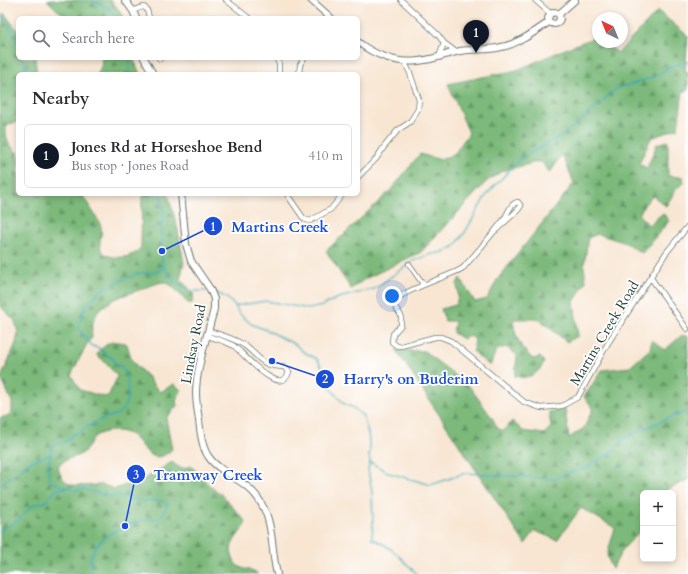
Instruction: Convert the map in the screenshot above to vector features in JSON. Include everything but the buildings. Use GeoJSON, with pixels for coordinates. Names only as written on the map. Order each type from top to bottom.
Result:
{"type":"FeatureCollection","features":[{"type":"Feature","properties":{"kind":"street"},"geometry":{"type":"LineString","coordinates":[[125,0],[135,16]]}},
{"type":"Feature","properties":{"kind":"street"},"geometry":{"type":"LineString","coordinates":[[226,0],[246,16]]}},
{"type":"Feature","properties":{"kind":"street"},"geometry":{"type":"LineString","coordinates":[[311,0],[329,16]]}},
{"type":"Feature","properties":{"kind":"street"},"geometry":{"type":"LineString","coordinates":[[401,0],[438,35],[444,43],[457,52]]}},
{"type":"Feature","properties":{"kind":"street"},"geometry":{"type":"LineString","coordinates":[[535,0],[551,14]]}},
{"type":"Feature","properties":{"kind":"street"},"geometry":{"type":"LineString","coordinates":[[559,14],[575,0]]}},
{"type":"Feature","properties":{"kind":"street"},"geometry":{"type":"LineString","coordinates":[[133,11],[142,7],[148,12],[149,16]]}},
{"type":"Feature","properties":{"kind":"street"},"geometry":{"type":"LineString","coordinates":[[550,22],[548,18],[551,14],[555,12],[559,14]]}},
{"type":"Feature","properties":{"kind":"street"},"geometry":{"type":"LineString","coordinates":[[360,43],[378,54],[414,62],[457,52],[498,48],[510,45],[525,38],[550,22],[554,24],[558,23],[560,19],[559,14]]}},
{"type":"Feature","properties":{"kind":"street"},"geometry":{"type":"LineString","coordinates":[[439,57],[444,43]]}},
{"type":"Feature","properties":{"kind":"street"},"geometry":{"type":"LineString","coordinates":[[145,60],[152,72]]}},
{"type":"Feature","properties":{"kind":"street"},"geometry":{"type":"LineString","coordinates":[[277,60],[279,64],[279,72]]}},
{"type":"Feature","properties":{"kind":"street"},"geometry":{"type":"LineString","coordinates":[[299,72],[300,65],[303,60]]}},
{"type":"Feature","properties":{"kind":"street"},"geometry":{"type":"LineString","coordinates":[[360,175],[376,159],[398,130],[410,122],[416,114],[419,100],[410,72],[404,61]]}},
{"type":"Feature","properties":{"kind":"street"},"geometry":{"type":"LineString","coordinates":[[410,72],[414,62]]}},
{"type":"Feature","properties":{"kind":"street","name":"Lindsay Road"},"geometry":{"type":"LineString","coordinates":[[181,196],[184,232],[191,261],[207,283],[214,299],[214,309],[199,371],[196,392],[203,445],[208,456],[214,463],[246,485],[261,502],[269,522],[276,574]]}},
{"type":"Feature","properties":{"kind":"street"},"geometry":{"type":"LineString","coordinates":[[289,196],[304,219],[310,221],[331,209],[341,196]]}},
{"type":"Feature","properties":{"kind":"street","name":"Martins Creek Road"},"geometry":{"type":"LineString","coordinates":[[495,231],[518,210],[521,206],[518,202],[511,205],[510,210],[495,231],[463,268],[423,284],[397,298],[395,307],[400,315],[401,325],[395,330],[392,342],[395,345],[401,346],[435,337],[445,338],[451,341],[524,402],[541,408],[562,406],[578,397],[608,343],[651,278]]}},
{"type":"Feature","properties":{"kind":"street"},"geometry":{"type":"LineString","coordinates":[[686,329],[651,278],[666,253],[688,226]]}},
{"type":"Feature","properties":{"kind":"street"},"geometry":{"type":"LineString","coordinates":[[409,264],[423,284]]}},
{"type":"Feature","properties":{"kind":"street"},"geometry":{"type":"LineString","coordinates":[[208,333],[232,339],[244,345],[264,363],[271,366],[284,367],[289,372],[288,377],[279,381],[270,378],[232,345],[208,333]]}},
{"type":"Feature","properties":{"kind":"green space"},"geometry":{"type":"Polygon","coordinates":[[[47,0],[110,0],[122,16],[66,16],[47,0]]]}},
{"type":"Feature","properties":{"kind":"green space"},"geometry":{"type":"Polygon","coordinates":[[[658,11],[688,36],[685,72],[688,72],[688,90],[683,91],[678,128],[651,138],[639,164],[647,168],[657,144],[668,141],[668,176],[683,177],[684,183],[677,188],[666,206],[653,196],[644,205],[639,215],[649,225],[663,213],[669,221],[642,253],[626,243],[598,234],[588,238],[584,266],[586,281],[574,302],[578,336],[567,342],[539,319],[513,319],[518,341],[524,350],[533,359],[540,357],[544,362],[536,373],[529,376],[520,377],[515,376],[517,355],[506,347],[496,350],[490,366],[473,352],[475,339],[470,336],[463,339],[453,333],[455,321],[445,321],[441,309],[456,305],[458,295],[457,284],[460,278],[475,302],[487,299],[497,280],[574,183],[562,154],[550,173],[541,161],[502,171],[487,181],[421,252],[365,279],[351,289],[326,251],[390,191],[420,154],[441,160],[455,153],[469,133],[448,84],[517,70],[592,38],[592,48],[611,48],[618,53],[623,48],[628,48],[628,42],[658,11]]]}},
{"type":"Feature","properties":{"kind":"green space"},"geometry":{"type":"Polygon","coordinates":[[[4,13],[16,28],[16,60],[35,60],[37,72],[16,72],[16,122],[9,124],[6,128],[6,135],[9,142],[16,151],[16,196],[83,196],[101,227],[101,250],[112,257],[122,257],[134,254],[141,247],[142,196],[169,196],[177,226],[184,263],[180,279],[194,293],[192,303],[188,303],[168,283],[162,282],[125,295],[107,304],[95,317],[92,326],[92,338],[88,342],[71,375],[80,390],[105,397],[109,395],[117,376],[102,359],[97,356],[98,352],[111,342],[127,344],[132,361],[149,378],[160,392],[174,384],[181,390],[176,400],[177,406],[166,418],[172,449],[162,456],[152,456],[131,435],[118,431],[105,432],[97,435],[84,452],[61,463],[58,467],[61,475],[65,481],[70,484],[82,486],[103,485],[115,489],[148,477],[172,462],[181,468],[190,466],[198,472],[211,487],[220,493],[246,522],[233,543],[231,553],[237,565],[258,574],[0,574],[0,418],[7,416],[12,412],[12,402],[1,378],[16,343],[18,333],[15,321],[0,306],[0,37],[4,13]]]}},
{"type":"Feature","properties":{"kind":"green space"},"geometry":{"type":"Polygon","coordinates":[[[101,60],[134,60],[139,72],[99,72],[102,64],[101,60]]]}},
{"type":"Feature","properties":{"kind":"green space"},"geometry":{"type":"Polygon","coordinates":[[[681,336],[688,336],[688,480],[666,490],[640,490],[640,531],[623,549],[612,569],[607,555],[615,528],[581,508],[557,540],[535,531],[525,544],[396,350],[424,351],[469,386],[493,419],[496,427],[503,431],[512,421],[523,431],[544,434],[551,427],[549,412],[565,408],[569,438],[584,428],[593,408],[584,397],[602,370],[630,367],[650,349],[652,340],[665,350],[681,336]]]}},
{"type":"Feature","properties":{"kind":"waterway"},"geometry":{"type":"LineString","coordinates":[[90,0],[102,4],[111,10],[114,16]]}},
{"type":"Feature","properties":{"kind":"waterway"},"geometry":{"type":"LineString","coordinates":[[0,14],[8,23],[16,41]]}},
{"type":"Feature","properties":{"kind":"waterway"},"geometry":{"type":"LineString","coordinates":[[23,60],[27,72]]}},
{"type":"Feature","properties":{"kind":"waterway"},"geometry":{"type":"LineString","coordinates":[[129,72],[130,60]]}},
{"type":"Feature","properties":{"kind":"waterway"},"geometry":{"type":"LineString","coordinates":[[235,306],[266,301],[309,309],[322,306],[338,298],[374,289],[413,261],[454,247],[464,234],[487,194],[519,160],[554,140],[576,125],[616,89],[654,77],[671,66],[688,62]]}},
{"type":"Feature","properties":{"kind":"waterway"},"geometry":{"type":"LineString","coordinates":[[160,196],[164,212],[160,231],[162,238],[162,260],[164,267],[173,280],[183,288],[193,291],[206,291]]}},
{"type":"Feature","properties":{"kind":"waterway"},"geometry":{"type":"LineString","coordinates":[[92,574],[90,563],[92,553],[97,545],[105,538],[124,527],[144,520],[161,517],[167,505],[161,501],[140,501],[119,496],[107,496],[85,489],[75,490],[51,482],[48,468],[53,445],[67,441],[73,435],[100,420],[118,414],[125,407],[128,394],[127,378],[123,368],[116,364],[112,358],[101,349],[92,346],[79,329],[79,323],[86,305],[102,289],[112,286],[121,280],[132,277],[135,274],[156,272],[164,267]]}},
{"type":"Feature","properties":{"kind":"waterway"},"geometry":{"type":"LineString","coordinates":[[213,291],[227,298],[235,306],[239,313],[251,324],[269,331],[296,345],[302,351],[317,359],[326,374],[331,389],[344,404],[354,408],[363,416],[368,433],[370,451],[368,470],[372,492],[372,539],[391,549],[417,574]]}},
{"type":"Feature","properties":{"kind":"waterway"},"geometry":{"type":"LineString","coordinates":[[370,462],[389,473],[431,485],[465,473],[556,479],[562,475],[588,467],[611,452],[621,441],[637,432],[678,414],[688,413]]}},
{"type":"Feature","properties":{"kind":"waterway"},"geometry":{"type":"LineString","coordinates":[[0,484],[21,470],[27,463],[51,454]]}},
{"type":"Feature","properties":{"kind":"waterway"},"geometry":{"type":"LineString","coordinates":[[0,530],[17,521],[33,505],[45,502],[57,489],[67,488]]}},
{"type":"Feature","properties":{"kind":"place","name":"Jones Rd at Horseshoe Bend"},"geometry":{"type":"Point","coordinates":[476,53]}},
{"type":"Feature","properties":{"kind":"place","name":"Martins Creek"},"geometry":{"type":"Point","coordinates":[162,251]}},
{"type":"Feature","properties":{"kind":"place","name":"Harry's on Buderim"},"geometry":{"type":"Point","coordinates":[272,361]}},
{"type":"Feature","properties":{"kind":"place","name":"Tramway Creek"},"geometry":{"type":"Point","coordinates":[125,526]}}]}
